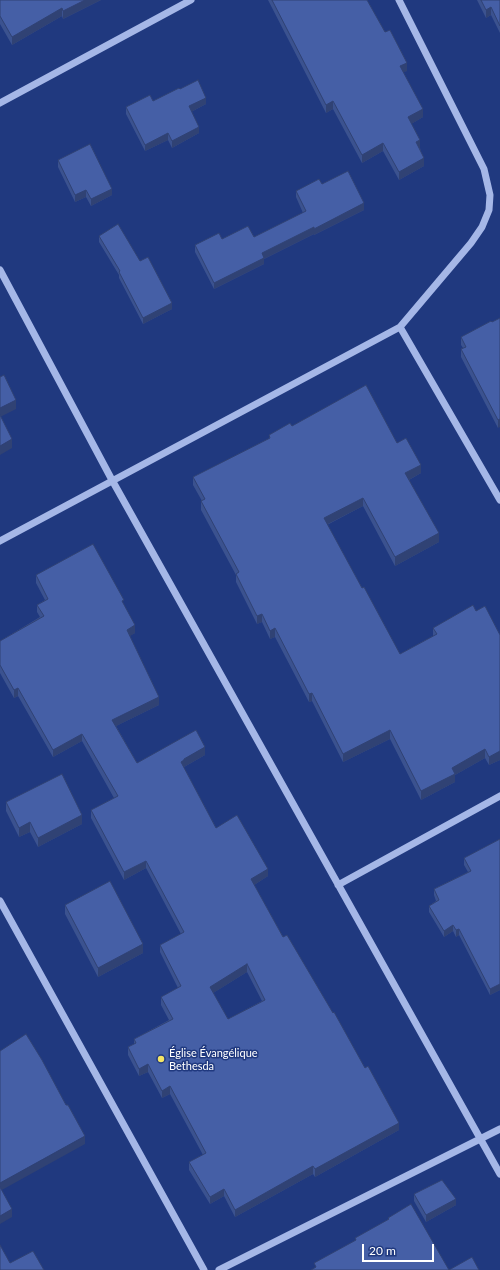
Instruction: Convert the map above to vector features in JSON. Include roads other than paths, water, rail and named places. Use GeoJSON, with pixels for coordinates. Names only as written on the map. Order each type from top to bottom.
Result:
{"type":"FeatureCollection","features":[{"type":"Feature","properties":{"kind":"street"},"geometry":{"type":"LineString","coordinates":[[0,103],[191,0]]}},
{"type":"Feature","properties":{"kind":"street"},"geometry":{"type":"LineString","coordinates":[[0,541],[400,327],[471,243],[482,227],[489,210],[490,194],[484,169],[399,0]]}},
{"type":"Feature","properties":{"kind":"street"},"geometry":{"type":"LineString","coordinates":[[0,270],[112,480],[500,1174]]}},
{"type":"Feature","properties":{"kind":"street"},"geometry":{"type":"LineString","coordinates":[[400,327],[500,500]]}},
{"type":"Feature","properties":{"kind":"street"},"geometry":{"type":"LineString","coordinates":[[338,885],[500,796]]}},
{"type":"Feature","properties":{"kind":"street"},"geometry":{"type":"LineString","coordinates":[[0,901],[204,1270]]}},
{"type":"Feature","properties":{"kind":"street"},"geometry":{"type":"LineString","coordinates":[[219,1270],[500,1129]]}},
{"type":"Feature","properties":{"kind":"place","name":"Église Évangélique Bethesda"},"geometry":{"type":"Point","coordinates":[161,1059]}}]}
